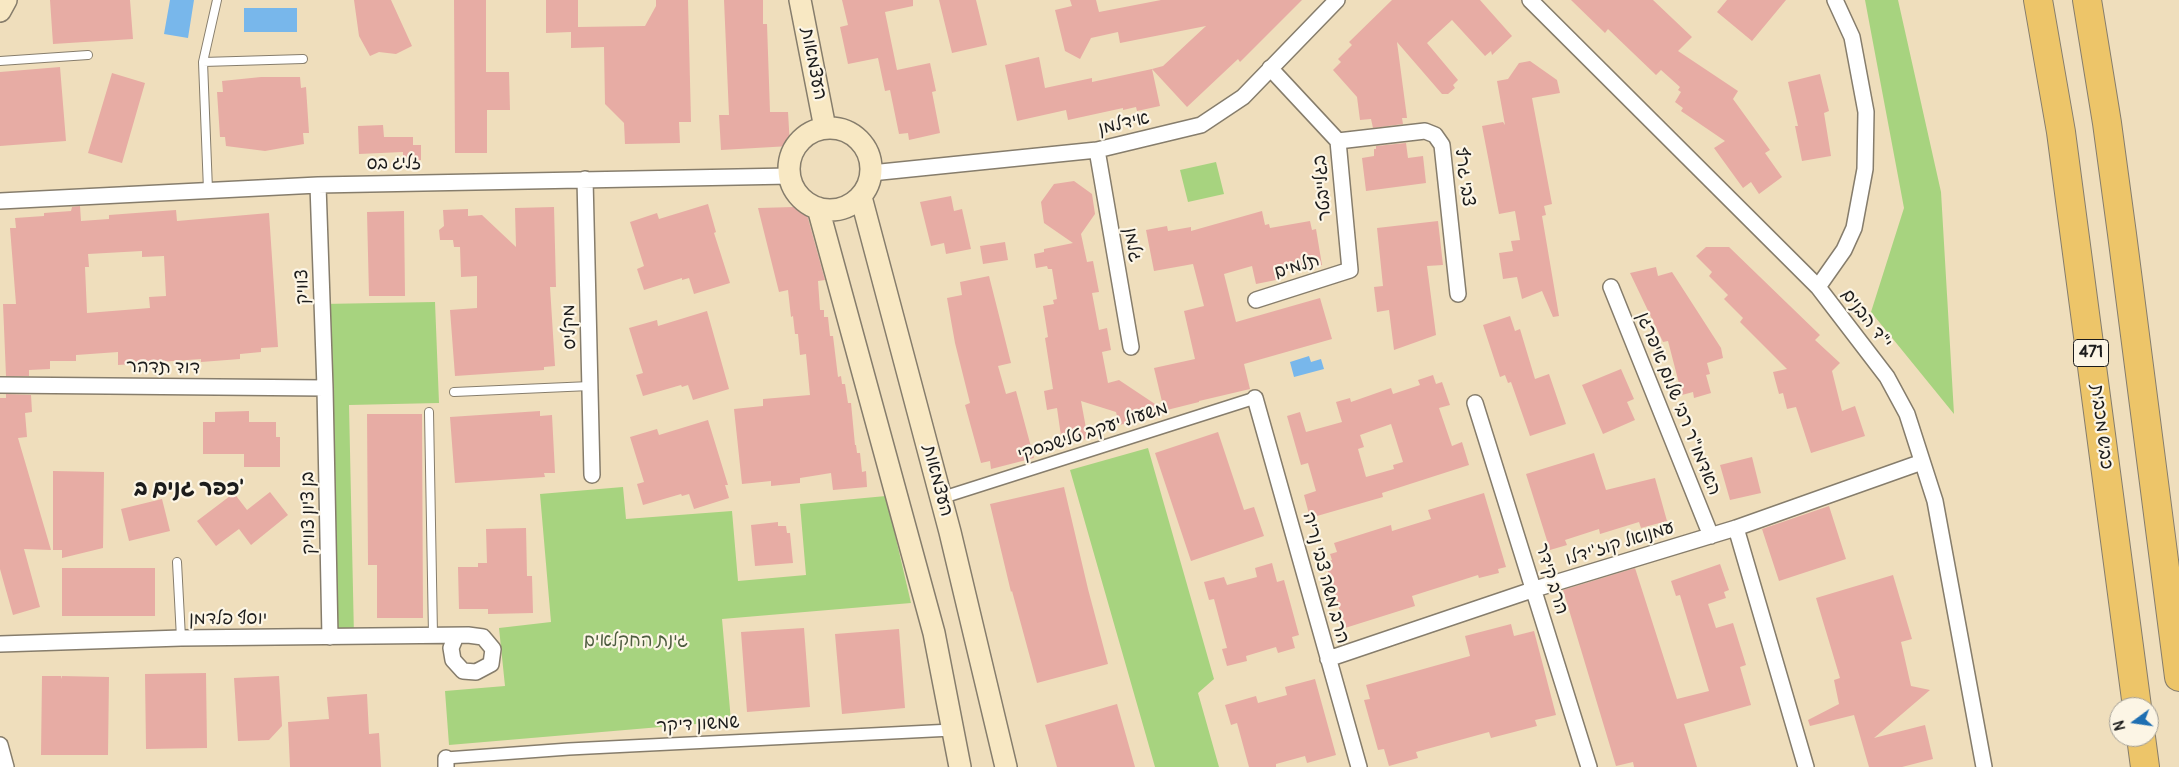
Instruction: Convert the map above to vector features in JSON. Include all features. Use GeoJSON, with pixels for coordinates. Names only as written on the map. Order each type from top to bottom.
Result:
{"type":"FeatureCollection","features":[{"type":"Feature","properties":{"kind":"highway","name":"כביש מכבית"},"geometry":{"type":"LineString","coordinates":[[2038,0],[2061,132],[2136,697]]}},
{"type":"Feature","properties":{"kind":"highway"},"geometry":{"type":"LineString","coordinates":[[2087,0],[2120,216],[2179,677]]}},
{"type":"Feature","properties":{"kind":"highway"},"geometry":{"type":"LineString","coordinates":[[2142,747],[2145,767]]}},
{"type":"Feature","properties":{"kind":"main road"},"geometry":{"type":"LineString","coordinates":[[0,11],[6,0]]}},
{"type":"Feature","properties":{"kind":"main road","name":"העצמאות"},"geometry":{"type":"LineString","coordinates":[[800,0],[825,128]]}},
{"type":"Feature","properties":{"kind":"main road"},"geometry":{"type":"LineString","coordinates":[[825,128],[844,130],[856,136],[865,147],[870,160],[871,173],[868,186],[861,197],[851,205],[838,210],[818,208],[802,199],[794,188],[790,176],[790,162],[794,148],[804,137],[816,130],[825,128]]}},
{"type":"Feature","properties":{"kind":"main road","name":"העצמאות"},"geometry":{"type":"LineString","coordinates":[[861,197],[941,498],[1006,767]]}},
{"type":"Feature","properties":{"kind":"main road"},"geometry":{"type":"LineString","coordinates":[[818,208],[934,633],[960,767]]}},
{"type":"Feature","properties":{"kind":"street","name":"י\"ד הבנים"},"geometry":{"type":"LineString","coordinates":[[1530,0],[1818,288],[1888,377],[1907,414],[1935,501],[1984,767]]}},
{"type":"Feature","properties":{"kind":"street"},"geometry":{"type":"LineString","coordinates":[[1818,288],[1844,250],[1854,228],[1865,169],[1866,112],[1852,38],[1835,0]]}},
{"type":"Feature","properties":{"kind":"street","name":"אידלמן"},"geometry":{"type":"LineString","coordinates":[[871,173],[1097,150],[1201,125],[1242,97],[1334,1]]}},
{"type":"Feature","properties":{"kind":"street","name":"בגלייבטר"},"geometry":{"type":"LineString","coordinates":[[1270,68],[1338,141],[1350,270]]}},
{"type":"Feature","properties":{"kind":"street","name":"צבי גרף"},"geometry":{"type":"LineString","coordinates":[[1338,141],[1425,131],[1435,135],[1442,145],[1458,294]]}},
{"type":"Feature","properties":{"kind":"street","name":"גלמן"},"geometry":{"type":"LineString","coordinates":[[1097,150],[1131,347]]}},
{"type":"Feature","properties":{"kind":"street","name":"זליג בס"},"geometry":{"type":"LineString","coordinates":[[0,201],[318,185],[790,176]]}},
{"type":"Feature","properties":{"kind":"street","name":"מקליס"},"geometry":{"type":"LineString","coordinates":[[585,179],[592,475]]}},
{"type":"Feature","properties":{"kind":"street","name":"צוויק"},"geometry":{"type":"LineString","coordinates":[[318,185],[325,388]]}},
{"type":"Feature","properties":{"kind":"street","name":"תלמים"},"geometry":{"type":"LineString","coordinates":[[1256,300],[1350,270]]}},
{"type":"Feature","properties":{"kind":"street","name":"האדמו\"ר רבי שלום איפרגן"},"geometry":{"type":"LineString","coordinates":[[1610,287],[1711,536]]}},
{"type":"Feature","properties":{"kind":"street","name":"דוד תדהר"},"geometry":{"type":"LineString","coordinates":[[0,385],[325,388]]}},
{"type":"Feature","properties":{"kind":"street","name":"בן ציון צוויק"},"geometry":{"type":"LineString","coordinates":[[325,388],[330,637]]}},
{"type":"Feature","properties":{"kind":"street","name":"משעול יעקב טלישבסקי"},"geometry":{"type":"LineString","coordinates":[[941,498],[1256,398]]}},
{"type":"Feature","properties":{"kind":"street","name":"הרב משה צבי נריה"},"geometry":{"type":"LineString","coordinates":[[1256,398],[1359,767]]}},
{"type":"Feature","properties":{"kind":"street","name":"הרב קידר"},"geometry":{"type":"LineString","coordinates":[[1475,403],[1589,767]]}},
{"type":"Feature","properties":{"kind":"street","name":"עמנואל קוז'ידלו"},"geometry":{"type":"LineString","coordinates":[[1328,659],[1534,589],[1736,528],[1922,462]]}},
{"type":"Feature","properties":{"kind":"street"},"geometry":{"type":"LineString","coordinates":[[1736,528],[1806,767]]}},
{"type":"Feature","properties":{"kind":"street","name":"יוסף פלדמן"},"geometry":{"type":"LineString","coordinates":[[0,644],[180,638],[456,636]]}},
{"type":"Feature","properties":{"kind":"street","name":"שמשון דיקר"},"geometry":{"type":"LineString","coordinates":[[446,763],[569,749],[952,730]]}},
{"type":"Feature","properties":{"kind":"street"},"geometry":{"type":"LineString","coordinates":[[0,745],[6,767]]}},
{"type":"Feature","properties":{"kind":"lane"},"geometry":{"type":"LineString","coordinates":[[208,190],[203,62],[217,0]]}},
{"type":"Feature","properties":{"kind":"lane"},"geometry":{"type":"LineString","coordinates":[[0,61],[88,55]]}},
{"type":"Feature","properties":{"kind":"lane"},"geometry":{"type":"LineString","coordinates":[[203,62],[303,60]]}},
{"type":"Feature","properties":{"kind":"lane"},"geometry":{"type":"LineString","coordinates":[[454,392],[590,386]]}},
{"type":"Feature","properties":{"kind":"lane"},"geometry":{"type":"LineString","coordinates":[[429,412],[433,635]]}},
{"type":"Feature","properties":{"kind":"lane"},"geometry":{"type":"LineString","coordinates":[[177,562],[180,638]]}},
{"type":"Feature","properties":{"kind":"green space"},"geometry":{"type":"Polygon","coordinates":[[[1865,0],[1898,0],[1941,192],[1954,414],[1871,312],[1904,208],[1865,0]]]}},
{"type":"Feature","properties":{"kind":"green space"},"geometry":{"type":"Polygon","coordinates":[[[1216,162],[1224,194],[1188,202],[1180,170],[1216,162]]]}},
{"type":"Feature","properties":{"kind":"green space"},"geometry":{"type":"Polygon","coordinates":[[[435,302],[439,403],[349,405],[354,637],[330,637],[322,304],[435,302]]]}},
{"type":"Feature","properties":{"kind":"green space"},"geometry":{"type":"Polygon","coordinates":[[[1148,448],[1214,679],[1198,693],[1219,767],[1155,767],[1070,470],[1148,448]]]}},
{"type":"Feature","properties":{"kind":"green space","name":"גינת החקלאים"},"geometry":{"type":"Polygon","coordinates":[[[623,487],[626,519],[732,511],[738,581],[806,575],[800,504],[886,496],[911,603],[722,619],[731,721],[449,745],[445,691],[505,686],[499,628],[551,622],[540,494],[623,487]]]}},
{"type":"Feature","properties":{"kind":"water"},"geometry":{"type":"Polygon","coordinates":[[[170,0],[194,0],[188,38],[164,34],[170,0]]]}},
{"type":"Feature","properties":{"kind":"water"},"geometry":{"type":"Polygon","coordinates":[[[244,8],[297,8],[297,32],[244,32],[244,8]]]}},
{"type":"Feature","properties":{"kind":"water"},"geometry":{"type":"Polygon","coordinates":[[[1309,356],[1311,362],[1321,359],[1324,369],[1294,377],[1290,362],[1309,356]]]}},
{"type":"Feature","properties":{"kind":"building"},"geometry":{"type":"Polygon","coordinates":[[[50,0],[130,0],[133,39],[53,44],[50,0]]]}},
{"type":"Feature","properties":{"kind":"building"},"geometry":{"type":"Polygon","coordinates":[[[354,0],[391,0],[412,46],[396,54],[379,52],[370,56],[359,36],[354,0]]]}},
{"type":"Feature","properties":{"kind":"building"},"geometry":{"type":"Polygon","coordinates":[[[454,0],[486,0],[486,72],[509,72],[510,110],[487,110],[487,153],[455,153],[454,0]]]}},
{"type":"Feature","properties":{"kind":"building"},"geometry":{"type":"Polygon","coordinates":[[[546,0],[578,0],[578,27],[645,26],[656,6],[656,0],[688,0],[691,122],[679,122],[680,143],[625,144],[624,123],[605,104],[604,47],[571,48],[571,32],[546,33],[546,0]]]}},
{"type":"Feature","properties":{"kind":"building"},"geometry":{"type":"Polygon","coordinates":[[[724,0],[763,0],[763,24],[767,24],[770,112],[788,112],[790,146],[721,150],[719,115],[729,115],[724,0]]]}},
{"type":"Feature","properties":{"kind":"building"},"geometry":{"type":"Polygon","coordinates":[[[842,0],[913,0],[913,6],[885,12],[897,70],[930,63],[936,91],[932,92],[940,133],[909,140],[908,133],[899,134],[890,90],[885,91],[878,58],[848,64],[840,27],[848,25],[842,0]]]}},
{"type":"Feature","properties":{"kind":"building"},"geometry":{"type":"Polygon","coordinates":[[[939,0],[976,0],[987,45],[952,53],[939,0]]]}},
{"type":"Feature","properties":{"kind":"building"},"geometry":{"type":"Polygon","coordinates":[[[1070,0],[1096,0],[1099,12],[1161,0],[1302,0],[1240,62],[1238,59],[1187,107],[1152,69],[1163,66],[1206,26],[1120,43],[1118,32],[1091,38],[1080,59],[1065,51],[1055,10],[1072,6],[1070,0]]]}},
{"type":"Feature","properties":{"kind":"building"},"geometry":{"type":"Polygon","coordinates":[[[1392,0],[1480,0],[1512,36],[1492,55],[1491,51],[1485,56],[1452,20],[1427,43],[1458,80],[1453,85],[1455,88],[1448,94],[1442,94],[1397,42],[1407,118],[1402,118],[1403,124],[1373,128],[1371,119],[1360,120],[1357,97],[1333,70],[1341,62],[1338,59],[1352,45],[1349,42],[1392,0]]]}},
{"type":"Feature","properties":{"kind":"building"},"geometry":{"type":"Polygon","coordinates":[[[1571,0],[1653,0],[1692,37],[1678,51],[1738,91],[1733,99],[1770,150],[1765,153],[1782,177],[1759,194],[1751,182],[1743,188],[1714,148],[1725,141],[1681,111],[1683,108],[1675,102],[1681,92],[1678,90],[1680,87],[1661,70],[1656,75],[1608,29],[1605,33],[1571,0]]]}},
{"type":"Feature","properties":{"kind":"building"},"geometry":{"type":"Polygon","coordinates":[[[1727,0],[1786,0],[1752,41],[1717,12],[1727,0]]]}},
{"type":"Feature","properties":{"kind":"building"},"geometry":{"type":"Polygon","coordinates":[[[1039,57],[1045,88],[1092,78],[1092,82],[1152,69],[1160,106],[1137,111],[1136,107],[1123,110],[1123,108],[1068,120],[1066,110],[1017,121],[1005,65],[1039,57]]]}},
{"type":"Feature","properties":{"kind":"building"},"geometry":{"type":"Polygon","coordinates":[[[1530,61],[1557,80],[1560,93],[1532,98],[1552,204],[1544,206],[1546,215],[1542,216],[1559,316],[1553,317],[1542,291],[1522,299],[1517,277],[1503,279],[1499,253],[1513,251],[1511,241],[1520,240],[1515,211],[1499,214],[1482,126],[1503,122],[1505,125],[1497,81],[1508,79],[1519,63],[1530,61]]]}},
{"type":"Feature","properties":{"kind":"building"},"geometry":{"type":"Polygon","coordinates":[[[60,67],[66,141],[0,146],[0,72],[60,67]]]}},
{"type":"Feature","properties":{"kind":"building"},"geometry":{"type":"Polygon","coordinates":[[[112,73],[145,83],[122,163],[88,153],[112,73]]]}},
{"type":"Feature","properties":{"kind":"building"},"geometry":{"type":"Polygon","coordinates":[[[1820,74],[1829,111],[1824,113],[1831,156],[1802,161],[1795,126],[1798,126],[1788,82],[1820,74]]]}},
{"type":"Feature","properties":{"kind":"building"},"geometry":{"type":"Polygon","coordinates":[[[261,77],[300,77],[301,88],[306,87],[309,133],[303,133],[304,144],[265,151],[226,146],[225,137],[220,137],[217,92],[223,92],[222,81],[261,77]]]}},
{"type":"Feature","properties":{"kind":"building"},"geometry":{"type":"Polygon","coordinates":[[[383,125],[384,137],[413,137],[413,145],[421,145],[421,160],[403,160],[403,152],[359,154],[358,126],[383,125]]]}},
{"type":"Feature","properties":{"kind":"building"},"geometry":{"type":"Polygon","coordinates":[[[1406,143],[1408,158],[1423,156],[1426,183],[1366,191],[1362,158],[1374,156],[1376,146],[1406,143]]]}},
{"type":"Feature","properties":{"kind":"building"},"geometry":{"type":"Polygon","coordinates":[[[1074,181],[1092,194],[1095,214],[1081,234],[1087,262],[1093,261],[1099,292],[1092,293],[1099,330],[1107,328],[1111,350],[1102,352],[1108,383],[1119,380],[1164,410],[1154,368],[1195,359],[1184,311],[1204,306],[1193,264],[1154,271],[1146,230],[1167,226],[1168,231],[1191,227],[1191,231],[1262,211],[1265,225],[1269,224],[1270,228],[1310,221],[1312,230],[1316,229],[1322,265],[1280,272],[1281,279],[1256,284],[1252,266],[1224,274],[1236,322],[1320,298],[1332,339],[1244,364],[1250,389],[1139,417],[1140,420],[1119,425],[1116,412],[1081,401],[1088,439],[1062,443],[1057,408],[1047,410],[1044,391],[1053,389],[1045,338],[1048,337],[1043,306],[1054,304],[1053,300],[1057,299],[1052,269],[1048,269],[1047,266],[1036,268],[1034,254],[1044,252],[1044,249],[1073,243],[1044,223],[1041,202],[1054,184],[1074,181]]]}},
{"type":"Feature","properties":{"kind":"building"},"geometry":{"type":"Polygon","coordinates":[[[951,196],[954,211],[962,209],[971,249],[946,254],[944,243],[931,246],[920,202],[951,196]]]}},
{"type":"Feature","properties":{"kind":"building"},"geometry":{"type":"Polygon","coordinates":[[[708,204],[716,232],[714,233],[730,283],[694,294],[689,278],[682,280],[682,278],[644,290],[637,269],[644,266],[630,222],[657,213],[659,219],[708,204]]]}},
{"type":"Feature","properties":{"kind":"building"},"geometry":{"type":"Polygon","coordinates":[[[80,206],[81,221],[109,219],[109,215],[176,210],[177,221],[269,213],[278,347],[261,348],[261,352],[240,354],[240,359],[201,362],[201,359],[118,365],[118,352],[76,355],[76,361],[50,361],[50,369],[29,370],[29,376],[6,376],[3,304],[16,304],[10,228],[16,228],[15,218],[44,216],[44,213],[71,211],[72,207],[80,206]],[[142,251],[88,254],[89,267],[85,267],[87,313],[150,308],[149,297],[166,296],[164,256],[142,257],[142,251]]]}},
{"type":"Feature","properties":{"kind":"building"},"geometry":{"type":"Polygon","coordinates":[[[554,207],[556,287],[550,287],[555,366],[544,367],[544,370],[455,376],[450,310],[477,308],[477,276],[461,277],[460,247],[454,247],[453,240],[440,240],[439,230],[444,226],[443,210],[468,209],[468,216],[482,215],[516,247],[515,208],[554,207]]]}},
{"type":"Feature","properties":{"kind":"building"},"geometry":{"type":"Polygon","coordinates":[[[794,207],[806,211],[825,280],[818,281],[820,310],[824,310],[824,317],[828,317],[830,336],[833,336],[838,377],[841,376],[842,384],[845,384],[848,403],[851,403],[855,445],[857,453],[860,453],[862,472],[866,471],[867,487],[833,490],[831,473],[800,478],[800,483],[771,486],[771,481],[742,484],[734,409],[763,406],[763,399],[810,395],[806,354],[800,355],[798,334],[795,334],[793,316],[791,317],[788,290],[779,292],[758,208],[794,207]]]}},
{"type":"Feature","properties":{"kind":"building"},"geometry":{"type":"Polygon","coordinates":[[[404,211],[405,296],[369,296],[367,212],[404,211]]]}},
{"type":"Feature","properties":{"kind":"building"},"geometry":{"type":"Polygon","coordinates":[[[1438,221],[1443,265],[1427,266],[1436,335],[1394,350],[1389,310],[1377,312],[1374,287],[1383,286],[1377,228],[1438,221]]]}},
{"type":"Feature","properties":{"kind":"building"},"geometry":{"type":"Polygon","coordinates":[[[1005,242],[1008,260],[983,264],[980,246],[1005,242]]]}},
{"type":"Feature","properties":{"kind":"building"},"geometry":{"type":"Polygon","coordinates":[[[1706,247],[1729,247],[1820,335],[1815,340],[1840,363],[1832,371],[1842,411],[1855,406],[1865,436],[1811,453],[1796,407],[1787,409],[1783,393],[1779,394],[1773,372],[1787,369],[1740,322],[1743,318],[1724,299],[1728,295],[1709,276],[1712,272],[1696,256],[1706,247]]]}},
{"type":"Feature","properties":{"kind":"building"},"geometry":{"type":"Polygon","coordinates":[[[1656,267],[1658,276],[1672,272],[1721,348],[1723,358],[1707,363],[1710,374],[1706,375],[1711,393],[1694,398],[1693,392],[1682,395],[1668,341],[1663,342],[1630,273],[1656,267]]]}},
{"type":"Feature","properties":{"kind":"building"},"geometry":{"type":"Polygon","coordinates":[[[989,276],[1011,363],[998,366],[1006,394],[1016,391],[1034,458],[991,469],[990,461],[981,463],[965,405],[970,403],[955,343],[947,298],[962,295],[960,282],[989,276]]]}},
{"type":"Feature","properties":{"kind":"building"},"geometry":{"type":"Polygon","coordinates":[[[707,311],[729,389],[693,400],[688,385],[682,387],[681,385],[643,396],[636,375],[643,373],[629,328],[657,320],[658,326],[707,311]]]}},
{"type":"Feature","properties":{"kind":"building"},"geometry":{"type":"Polygon","coordinates":[[[1510,316],[1515,331],[1520,329],[1535,379],[1549,374],[1566,424],[1530,436],[1511,382],[1508,383],[1505,375],[1500,377],[1483,325],[1510,316]]]}},
{"type":"Feature","properties":{"kind":"building"},"geometry":{"type":"Polygon","coordinates":[[[1621,369],[1634,399],[1627,402],[1635,420],[1603,434],[1582,385],[1621,369]]]}},
{"type":"Feature","properties":{"kind":"building"},"geometry":{"type":"Polygon","coordinates":[[[1433,375],[1436,384],[1442,382],[1450,405],[1439,408],[1452,446],[1462,442],[1469,465],[1382,493],[1383,497],[1310,518],[1304,495],[1316,491],[1308,463],[1301,465],[1287,416],[1300,412],[1306,432],[1342,422],[1336,402],[1350,398],[1351,402],[1391,388],[1393,394],[1420,385],[1418,380],[1433,375]],[[1391,424],[1360,435],[1364,447],[1358,449],[1366,477],[1394,469],[1393,465],[1403,462],[1391,424]]]}},
{"type":"Feature","properties":{"kind":"building"},"geometry":{"type":"Polygon","coordinates":[[[6,394],[31,395],[32,412],[25,413],[27,437],[18,438],[51,550],[24,549],[40,607],[13,615],[0,569],[0,398],[6,398],[6,394]]]}},
{"type":"Feature","properties":{"kind":"building"},"geometry":{"type":"Polygon","coordinates":[[[249,411],[249,422],[276,422],[276,437],[280,437],[280,467],[244,467],[244,454],[203,454],[203,422],[215,422],[215,412],[249,411]]]}},
{"type":"Feature","properties":{"kind":"building"},"geometry":{"type":"Polygon","coordinates":[[[540,411],[540,416],[552,415],[555,473],[544,473],[545,477],[455,483],[450,417],[540,411]]]}},
{"type":"Feature","properties":{"kind":"building"},"geometry":{"type":"Polygon","coordinates":[[[367,414],[422,414],[423,618],[377,618],[377,565],[368,565],[367,414]]]}},
{"type":"Feature","properties":{"kind":"building"},"geometry":{"type":"Polygon","coordinates":[[[708,420],[728,485],[725,485],[729,498],[694,509],[689,494],[682,496],[681,494],[643,505],[637,484],[644,482],[630,437],[657,429],[659,435],[708,420]]]}},
{"type":"Feature","properties":{"kind":"building"},"geometry":{"type":"Polygon","coordinates":[[[1218,432],[1244,510],[1254,507],[1264,536],[1191,561],[1155,453],[1218,432]]]}},
{"type":"Feature","properties":{"kind":"building"},"geometry":{"type":"Polygon","coordinates":[[[1594,453],[1606,490],[1655,478],[1667,521],[1641,528],[1639,522],[1600,534],[1599,529],[1565,540],[1567,545],[1550,550],[1526,474],[1594,453]]]}},
{"type":"Feature","properties":{"kind":"building"},"geometry":{"type":"Polygon","coordinates":[[[1752,457],[1761,493],[1730,500],[1720,465],[1752,457]]]}},
{"type":"Feature","properties":{"kind":"building"},"geometry":{"type":"Polygon","coordinates":[[[53,471],[104,472],[103,548],[62,558],[62,550],[53,550],[53,471]]]}},
{"type":"Feature","properties":{"kind":"building"},"geometry":{"type":"Polygon","coordinates":[[[1064,487],[1108,664],[1037,683],[1011,592],[990,504],[1064,487]]]}},
{"type":"Feature","properties":{"kind":"building"},"geometry":{"type":"Polygon","coordinates":[[[270,492],[288,515],[251,545],[239,529],[216,546],[197,521],[234,493],[247,510],[270,492]]]}},
{"type":"Feature","properties":{"kind":"building"},"geometry":{"type":"Polygon","coordinates":[[[1484,493],[1506,567],[1498,569],[1499,573],[1479,578],[1478,575],[1412,596],[1415,606],[1345,628],[1325,562],[1332,560],[1330,554],[1337,552],[1334,543],[1391,525],[1392,531],[1431,519],[1428,510],[1484,493]]]}},
{"type":"Feature","properties":{"kind":"building"},"geometry":{"type":"Polygon","coordinates":[[[162,499],[170,531],[129,541],[121,509],[162,499]]]}},
{"type":"Feature","properties":{"kind":"building"},"geometry":{"type":"Polygon","coordinates":[[[1829,506],[1846,559],[1779,581],[1762,529],[1829,506]]]}},
{"type":"Feature","properties":{"kind":"building"},"geometry":{"type":"Polygon","coordinates":[[[778,522],[778,526],[786,526],[787,533],[790,533],[793,563],[755,566],[751,525],[778,522]]]}},
{"type":"Feature","properties":{"kind":"building"},"geometry":{"type":"Polygon","coordinates":[[[526,528],[527,576],[532,576],[533,613],[488,614],[488,609],[459,609],[458,567],[478,567],[478,563],[487,563],[486,529],[526,528]]]}},
{"type":"Feature","properties":{"kind":"building"},"geometry":{"type":"Polygon","coordinates":[[[1272,563],[1277,582],[1284,580],[1299,635],[1292,637],[1295,648],[1278,653],[1276,647],[1246,656],[1247,661],[1227,666],[1222,649],[1227,648],[1214,599],[1209,600],[1204,582],[1224,577],[1227,585],[1257,577],[1255,568],[1272,563]]]}},
{"type":"Feature","properties":{"kind":"building"},"geometry":{"type":"Polygon","coordinates":[[[1720,564],[1729,590],[1724,592],[1726,598],[1708,604],[1716,628],[1733,623],[1746,665],[1740,667],[1751,705],[1684,724],[1697,767],[1634,767],[1633,762],[1616,766],[1563,590],[1635,568],[1677,699],[1709,691],[1680,595],[1676,596],[1671,581],[1720,564]]]}},
{"type":"Feature","properties":{"kind":"building"},"geometry":{"type":"Polygon","coordinates":[[[62,568],[155,568],[155,616],[62,616],[62,568]]]}},
{"type":"Feature","properties":{"kind":"building"},"geometry":{"type":"Polygon","coordinates":[[[1893,575],[1912,639],[1901,642],[1911,686],[1930,690],[1874,738],[1925,725],[1933,759],[1902,767],[1869,767],[1854,715],[1810,726],[1808,720],[1839,704],[1834,680],[1840,678],[1816,598],[1893,575]]]}},
{"type":"Feature","properties":{"kind":"building"},"geometry":{"type":"Polygon","coordinates":[[[1511,624],[1514,636],[1534,631],[1556,715],[1535,720],[1537,726],[1491,738],[1489,732],[1416,752],[1418,758],[1389,766],[1384,749],[1378,750],[1364,700],[1370,699],[1366,685],[1470,656],[1465,636],[1511,624]]]}},
{"type":"Feature","properties":{"kind":"building"},"geometry":{"type":"Polygon","coordinates":[[[804,628],[810,707],[747,712],[741,632],[804,628]]]}},
{"type":"Feature","properties":{"kind":"building"},"geometry":{"type":"Polygon","coordinates":[[[899,629],[905,708],[842,714],[835,634],[899,629]]]}},
{"type":"Feature","properties":{"kind":"building"},"geometry":{"type":"Polygon","coordinates":[[[206,673],[207,748],[146,749],[145,674],[206,673]]]}},
{"type":"Feature","properties":{"kind":"building"},"geometry":{"type":"Polygon","coordinates":[[[42,676],[61,676],[61,679],[62,676],[109,677],[108,755],[41,755],[42,676]]]}},
{"type":"Feature","properties":{"kind":"building"},"geometry":{"type":"Polygon","coordinates":[[[279,676],[282,726],[269,740],[238,741],[234,678],[279,676]]]}},
{"type":"Feature","properties":{"kind":"building"},"geometry":{"type":"Polygon","coordinates":[[[1315,679],[1336,755],[1307,763],[1305,756],[1276,764],[1276,767],[1249,767],[1237,723],[1231,725],[1225,705],[1256,696],[1258,703],[1287,695],[1285,687],[1315,679]]]}},
{"type":"Feature","properties":{"kind":"building"},"geometry":{"type":"Polygon","coordinates":[[[367,694],[369,734],[379,733],[381,767],[290,767],[288,722],[329,719],[327,697],[367,694]]]}},
{"type":"Feature","properties":{"kind":"building"},"geometry":{"type":"Polygon","coordinates":[[[1117,704],[1135,767],[1057,767],[1045,725],[1117,704]]]}},
{"type":"Feature","properties":{"kind":"district","name":"כפר גנים ב'"},"geometry":{"type":"Point","coordinates":[189,489]}}]}
